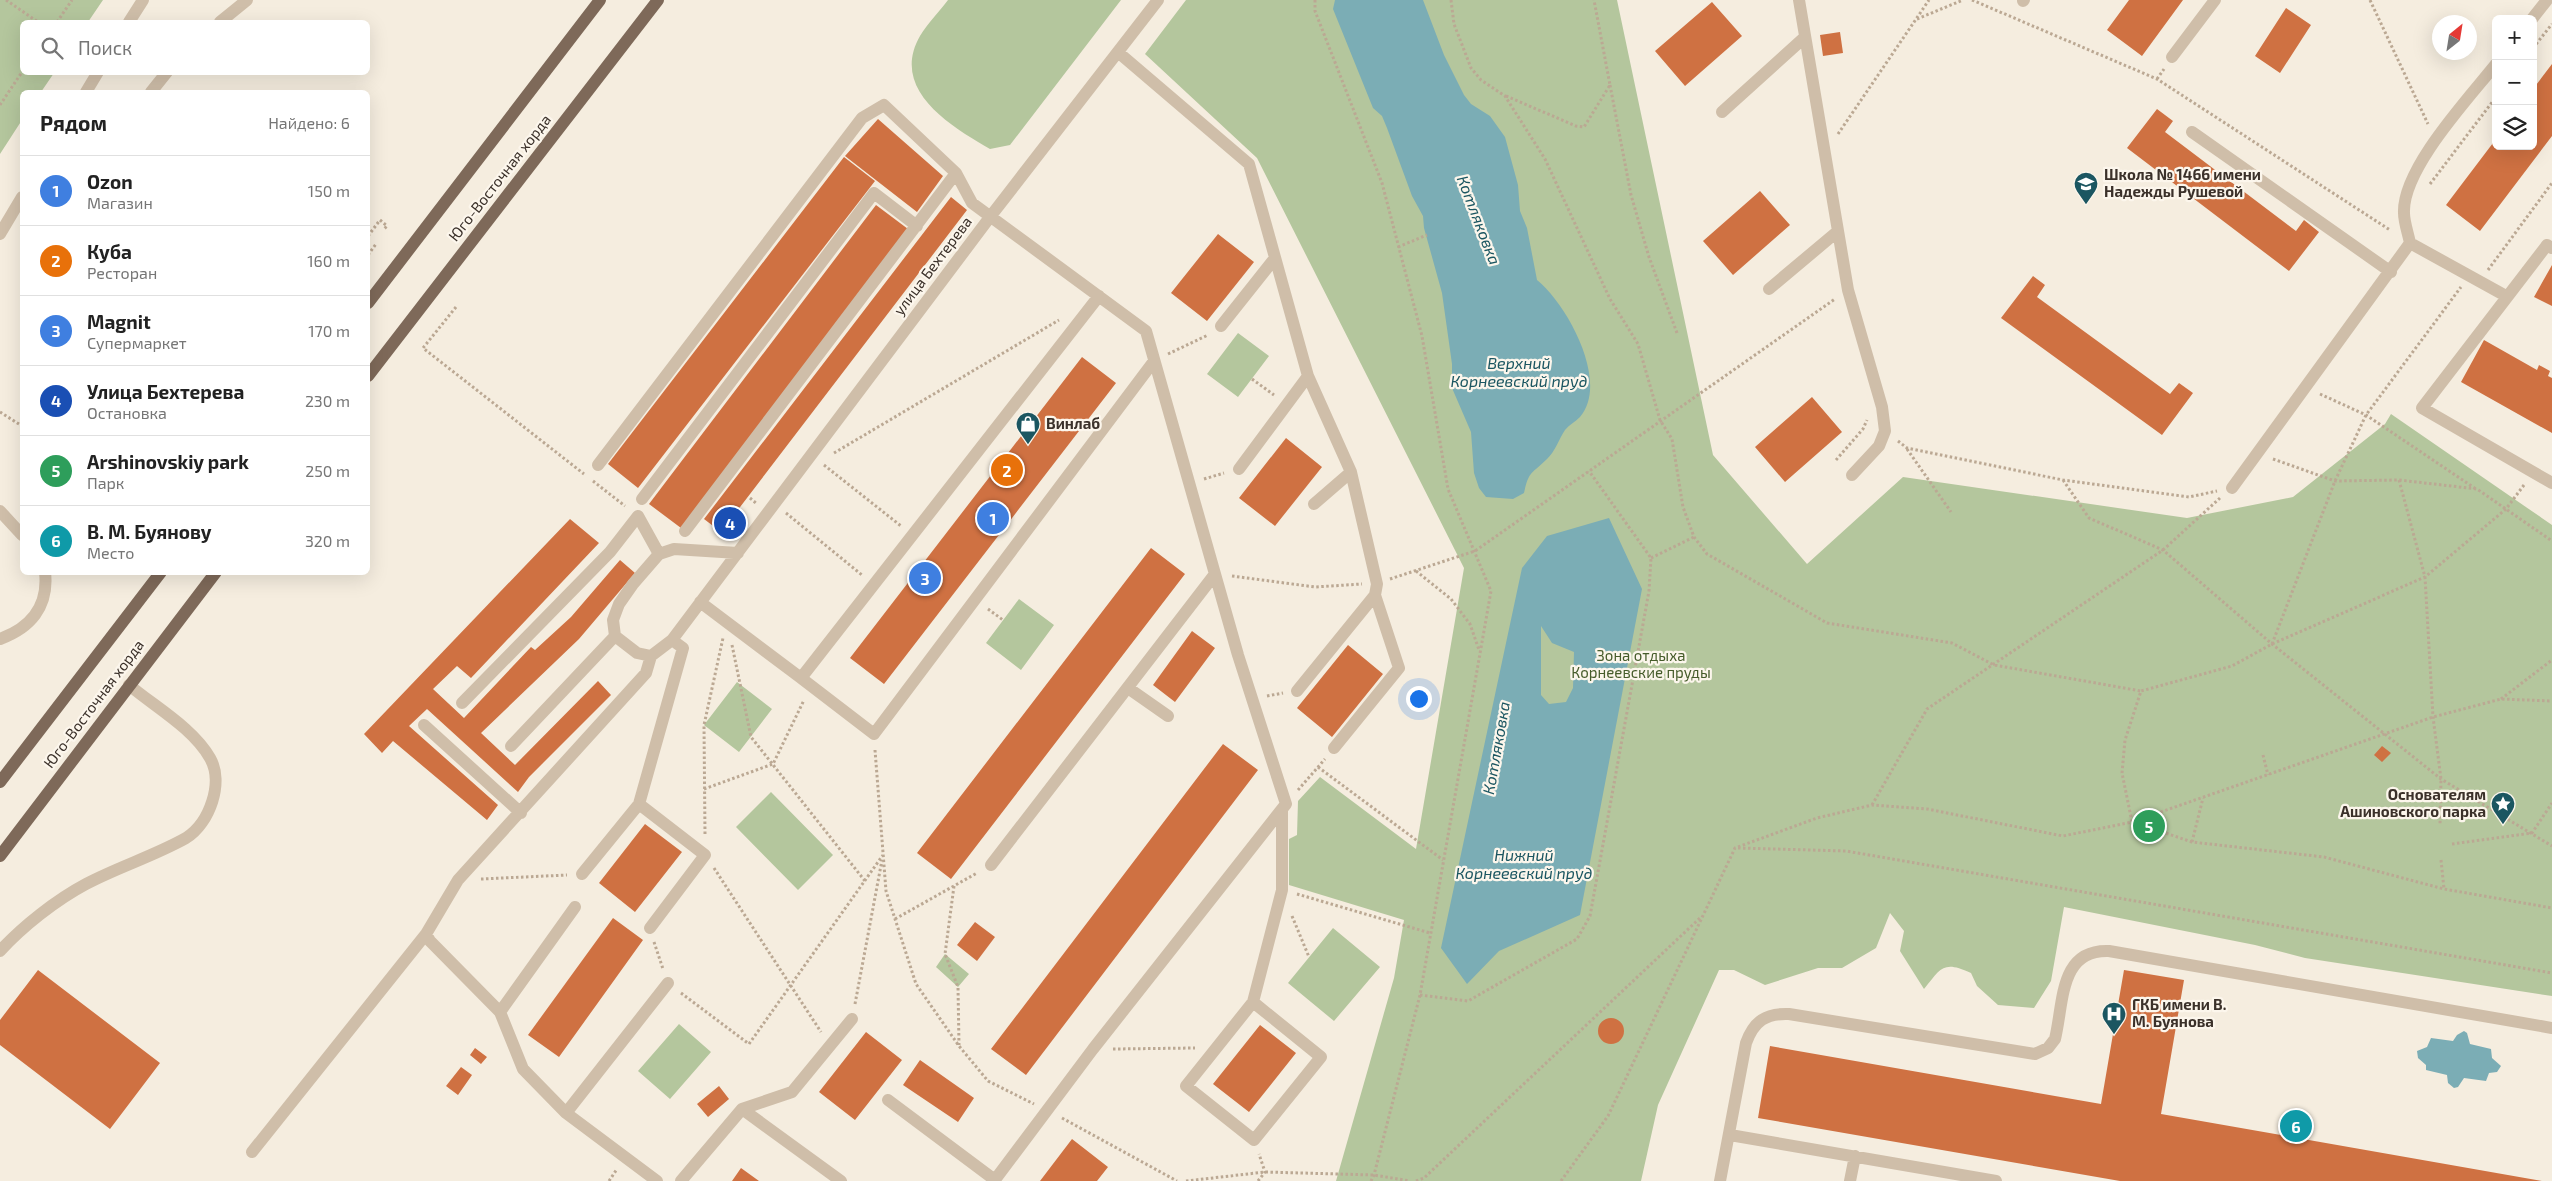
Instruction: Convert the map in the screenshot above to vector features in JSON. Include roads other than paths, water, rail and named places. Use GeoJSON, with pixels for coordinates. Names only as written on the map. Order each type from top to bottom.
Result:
{"type":"FeatureCollection","features":[{"type":"Feature","properties":{"kind":"main road","name":"Юго-Восточная хорда"},"geometry":{"type":"LineString","coordinates":[[370,300],[600,0]]}},
{"type":"Feature","properties":{"kind":"main road","name":"Юго-Восточная хорда"},"geometry":{"type":"LineString","coordinates":[[370,373],[658,0]]}},
{"type":"Feature","properties":{"kind":"main road","name":"Юго-Восточная хорда"},"geometry":{"type":"LineString","coordinates":[[0,782],[159,575]]}},
{"type":"Feature","properties":{"kind":"main road","name":"Юго-Восточная хорда"},"geometry":{"type":"LineString","coordinates":[[0,856],[214,575]]}},
{"type":"Feature","properties":{"kind":"street"},"geometry":{"type":"LineString","coordinates":[[130,20],[143,0]]}},
{"type":"Feature","properties":{"kind":"street"},"geometry":{"type":"LineString","coordinates":[[222,20],[247,0]]}},
{"type":"Feature","properties":{"kind":"street","name":"улица Бехтерева"},"geometry":{"type":"LineString","coordinates":[[651,656],[672,640],[990,217],[1119,53],[1158,0]]}},
{"type":"Feature","properties":{"kind":"street"},"geometry":{"type":"LineString","coordinates":[[1799,0],[1848,290],[1882,407],[1885,431],[1879,446],[1852,475]]}},
{"type":"Feature","properties":{"kind":"street"},"geometry":{"type":"LineString","coordinates":[[2172,57],[2215,0]]}},
{"type":"Feature","properties":{"kind":"street"},"geometry":{"type":"LineString","coordinates":[[2535,15],[2547,0]]}},
{"type":"Feature","properties":{"kind":"street"},"geometry":{"type":"LineString","coordinates":[[1722,112],[1805,37]]}},
{"type":"Feature","properties":{"kind":"street"},"geometry":{"type":"LineString","coordinates":[[1119,53],[1249,164],[1308,376],[1351,472],[1376,589],[1399,668],[1334,748]]}},
{"type":"Feature","properties":{"kind":"street"},"geometry":{"type":"LineString","coordinates":[[2232,488],[2391,272],[2410,243],[2404,212],[2409,184],[2436,140],[2492,69]]}},
{"type":"Feature","properties":{"kind":"street"},"geometry":{"type":"LineString","coordinates":[[87,90],[96,75]]}},
{"type":"Feature","properties":{"kind":"street"},"geometry":{"type":"LineString","coordinates":[[152,90],[164,75]]}},
{"type":"Feature","properties":{"kind":"street"},"geometry":{"type":"LineString","coordinates":[[598,465],[862,118],[884,105],[956,173],[972,203],[1146,331],[1284,807],[1282,890],[1252,1002],[1186,1086],[1254,1140],[1320,1057],[1252,1002]]}},
{"type":"Feature","properties":{"kind":"street"},"geometry":{"type":"LineString","coordinates":[[2192,132],[2391,272]]}},
{"type":"Feature","properties":{"kind":"street"},"geometry":{"type":"LineString","coordinates":[[685,532],[956,173]]}},
{"type":"Feature","properties":{"kind":"street"},"geometry":{"type":"LineString","coordinates":[[642,499],[874,193],[917,226]]}},
{"type":"Feature","properties":{"kind":"street"},"geometry":{"type":"LineString","coordinates":[[0,234],[20,200]]}},
{"type":"Feature","properties":{"kind":"street"},"geometry":{"type":"LineString","coordinates":[[1769,289],[1838,231]]}},
{"type":"Feature","properties":{"kind":"street"},"geometry":{"type":"LineString","coordinates":[[2410,243],[2506,296]]}},
{"type":"Feature","properties":{"kind":"street"},"geometry":{"type":"LineString","coordinates":[[2552,248],[2547,245],[2422,408],[2552,483]]}},
{"type":"Feature","properties":{"kind":"street"},"geometry":{"type":"LineString","coordinates":[[1221,326],[1275,258]]}},
{"type":"Feature","properties":{"kind":"street"},"geometry":{"type":"LineString","coordinates":[[805,682],[874,585],[1099,296]]}},
{"type":"Feature","properties":{"kind":"street"},"geometry":{"type":"LineString","coordinates":[[700,602],[874,734],[1154,361]]}},
{"type":"Feature","properties":{"kind":"street"},"geometry":{"type":"LineString","coordinates":[[1239,469],[1308,376]]}},
{"type":"Feature","properties":{"kind":"street"},"geometry":{"type":"LineString","coordinates":[[1314,504],[1351,472]]}},
{"type":"Feature","properties":{"kind":"street"},"geometry":{"type":"LineString","coordinates":[[0,511],[20,533]]}},
{"type":"Feature","properties":{"kind":"street"},"geometry":{"type":"LineString","coordinates":[[462,703],[610,552],[638,516],[659,554]]}},
{"type":"Feature","properties":{"kind":"street"},"geometry":{"type":"LineString","coordinates":[[252,1152],[426,934],[458,880],[521,813],[646,673],[651,656],[637,653],[615,636],[613,620],[619,604],[633,584],[659,554],[674,549],[738,553]]}},
{"type":"Feature","properties":{"kind":"street"},"geometry":{"type":"LineString","coordinates":[[991,865],[1215,574]]}},
{"type":"Feature","properties":{"kind":"street"},"geometry":{"type":"LineString","coordinates":[[0,639],[24,629],[36,614],[44,595],[45,575]]}},
{"type":"Feature","properties":{"kind":"street"},"geometry":{"type":"LineString","coordinates":[[1297,691],[1376,589]]}},
{"type":"Feature","properties":{"kind":"street"},"geometry":{"type":"LineString","coordinates":[[511,746],[615,636]]}},
{"type":"Feature","properties":{"kind":"street"},"geometry":{"type":"LineString","coordinates":[[582,874],[639,804],[683,648],[672,640]]}},
{"type":"Feature","properties":{"kind":"street"},"geometry":{"type":"LineString","coordinates":[[0,951],[21,929],[84,884],[187,837],[202,821],[212,801],[217,778],[211,759],[194,735],[129,685]]}},
{"type":"Feature","properties":{"kind":"street"},"geometry":{"type":"LineString","coordinates":[[1128,688],[1168,716]]}},
{"type":"Feature","properties":{"kind":"street"},"geometry":{"type":"LineString","coordinates":[[424,725],[521,813]]}},
{"type":"Feature","properties":{"kind":"street"},"geometry":{"type":"LineString","coordinates":[[639,804],[705,855],[650,928]]}},
{"type":"Feature","properties":{"kind":"street"},"geometry":{"type":"LineString","coordinates":[[888,1100],[994,1180],[1093,1050],[1284,807]]}},
{"type":"Feature","properties":{"kind":"street"},"geometry":{"type":"LineString","coordinates":[[500,1012],[575,907]]}},
{"type":"Feature","properties":{"kind":"street"},"geometry":{"type":"LineString","coordinates":[[426,934],[430,941],[500,1012],[523,1069],[566,1113],[657,1181]]}},
{"type":"Feature","properties":{"kind":"street"},"geometry":{"type":"LineString","coordinates":[[1720,1181],[1746,1043],[1751,1029],[1761,1019],[1774,1013],[1789,1014],[2035,1054],[2048,1048],[2055,1039],[2071,966],[2080,957],[2094,950],[2552,1028]]}},
{"type":"Feature","properties":{"kind":"street"},"geometry":{"type":"LineString","coordinates":[[566,1113],[668,983]]}},
{"type":"Feature","properties":{"kind":"street"},"geometry":{"type":"LineString","coordinates":[[681,1181],[742,1109],[792,1092],[852,1019]]}},
{"type":"Feature","properties":{"kind":"street"},"geometry":{"type":"LineString","coordinates":[[742,1109],[841,1181]]}},
{"type":"Feature","properties":{"kind":"street"},"geometry":{"type":"LineString","coordinates":[[1730,1135],[1996,1181]]}},
{"type":"Feature","properties":{"kind":"street"},"geometry":{"type":"LineString","coordinates":[[1850,1181],[1855,1156]]}},
{"type":"Feature","properties":{"kind":"water","name":"Верхний Корнеевский пруд"},"geometry":{"type":"Polygon","coordinates":[[[1335,0],[1423,0],[1444,55],[1464,95],[1471,104],[1490,116],[1505,137],[1518,185],[1520,211],[1527,228],[1537,280],[1549,291],[1561,307],[1581,344],[1590,384],[1588,402],[1580,417],[1565,430],[1550,456],[1534,470],[1524,493],[1513,499],[1486,497],[1479,488],[1474,473],[1471,432],[1452,388],[1452,364],[1442,293],[1424,228],[1423,216],[1412,196],[1382,116],[1373,108],[1333,9],[1335,0]]]}},
{"type":"Feature","properties":{"kind":"water","name":"Нижний Корнеевский пруд"},"geometry":{"type":"Polygon","coordinates":[[[1609,518],[1642,589],[1580,915],[1499,951],[1467,984],[1441,948],[1522,568],[1547,536],[1609,518]],[[1541,626],[1541,695],[1549,704],[1566,702],[1573,688],[1574,652],[1552,643],[1541,626]]]}},
{"type":"Feature","properties":{"kind":"water"},"geometry":{"type":"Polygon","coordinates":[[[2464,1031],[2467,1033],[2470,1044],[2491,1049],[2492,1058],[2501,1066],[2497,1072],[2489,1073],[2486,1081],[2464,1078],[2458,1087],[2454,1088],[2448,1083],[2447,1075],[2426,1070],[2426,1065],[2418,1058],[2417,1051],[2427,1047],[2431,1038],[2453,1041],[2457,1035],[2464,1031]]]}},
{"type":"Feature","properties":{"kind":"place","name":"Школа № 1466 имени Надежды Рушевой"},"geometry":{"type":"Point","coordinates":[2086,205]}},
{"type":"Feature","properties":{"kind":"place","name":"Винлаб"},"geometry":{"type":"Point","coordinates":[1028,445]}},
{"type":"Feature","properties":{"kind":"place","name":"Куба"},"geometry":{"type":"Point","coordinates":[1007,470]}},
{"type":"Feature","properties":{"kind":"place","name":"Ozon"},"geometry":{"type":"Point","coordinates":[993,518]}},
{"type":"Feature","properties":{"kind":"place","name":"Улица Бехтерева"},"geometry":{"type":"Point","coordinates":[730,523]}},
{"type":"Feature","properties":{"kind":"place","name":"Magnit"},"geometry":{"type":"Point","coordinates":[925,578]}},
{"type":"Feature","properties":{"kind":"place","name":"Основателям Ашиновского парка"},"geometry":{"type":"Point","coordinates":[2503,825]}},
{"type":"Feature","properties":{"kind":"place","name":"Arshinovskiy park"},"geometry":{"type":"Point","coordinates":[2149,826]}},
{"type":"Feature","properties":{"kind":"place","name":"ГКБ имени В. М. Буянова"},"geometry":{"type":"Point","coordinates":[2114,1035]}},
{"type":"Feature","properties":{"kind":"place","name":"В. М. Буянову"},"geometry":{"type":"Point","coordinates":[2296,1126]}},
{"type":"Feature","properties":{"kind":"water label","name":"Котляковка"},"geometry":{"type":"Point","coordinates":[1479,220]}},
{"type":"Feature","properties":{"kind":"water label","name":"Котляковка"},"geometry":{"type":"Point","coordinates":[1496,748]}},
{"type":"Feature","properties":{"kind":"park label","name":"Зона отдыха Корнеевские пруды"},"geometry":{"type":"Point","coordinates":[1641,664]}}]}
